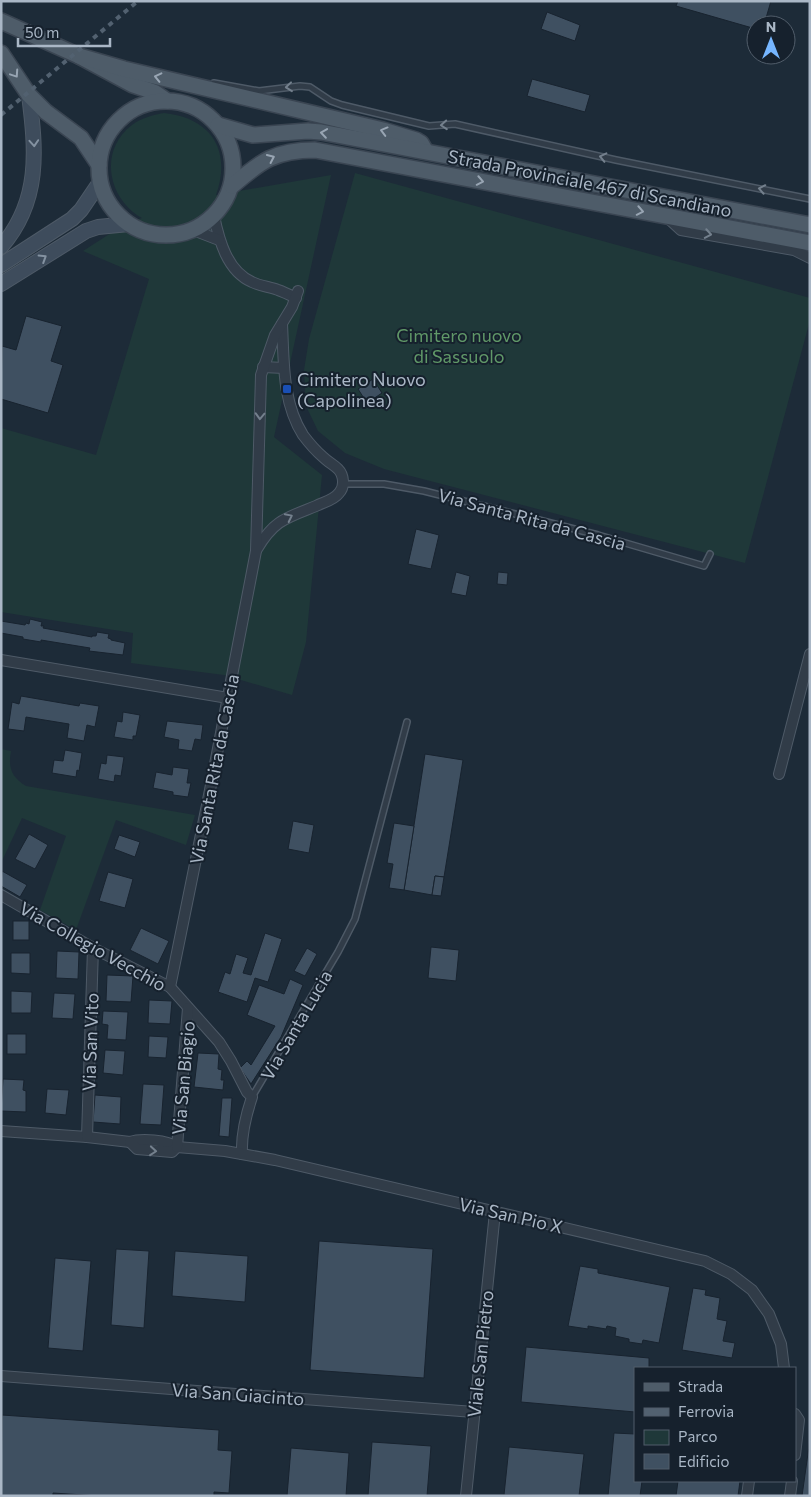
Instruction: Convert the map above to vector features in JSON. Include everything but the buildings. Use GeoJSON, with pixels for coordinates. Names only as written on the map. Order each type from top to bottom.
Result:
{"type":"FeatureCollection","features":[{"type":"Feature","properties":{"kind":"main road"},"geometry":{"type":"LineString","coordinates":[[1,21],[79,56],[126,82],[154,92],[167,101]]}},
{"type":"Feature","properties":{"kind":"main road"},"geometry":{"type":"LineString","coordinates":[[1,53],[29,95],[46,112],[81,138],[99,165]]}},
{"type":"Feature","properties":{"kind":"main road"},"geometry":{"type":"LineString","coordinates":[[79,56],[124,69],[195,82],[406,137],[421,143],[425,151]]}},
{"type":"Feature","properties":{"kind":"main road"},"geometry":{"type":"LineString","coordinates":[[1,246],[18,222],[28,199],[35,167],[29,95]]}},
{"type":"Feature","properties":{"kind":"main road"},"geometry":{"type":"LineString","coordinates":[[167,101],[190,105],[218,125],[227,138],[234,170],[232,186],[228,197],[214,216],[193,230],[180,234],[153,234],[141,231],[129,224],[109,204],[100,182],[99,165],[105,140],[120,120],[142,106],[167,101]]}},
{"type":"Feature","properties":{"kind":"main road","name":"Strada Provinciale 467 di Scandiano"},"geometry":{"type":"LineString","coordinates":[[218,125],[253,135],[308,131],[321,132],[810,225]]}},
{"type":"Feature","properties":{"kind":"main road","name":"Strada Provinciale 467 di Scandiano"},"geometry":{"type":"LineString","coordinates":[[232,186],[257,165],[275,155],[294,150],[315,150],[810,243]]}},
{"type":"Feature","properties":{"kind":"main road"},"geometry":{"type":"LineString","coordinates":[[1,266],[72,219],[81,210],[100,182]]}},
{"type":"Feature","properties":{"kind":"main road"},"geometry":{"type":"LineString","coordinates":[[1,284],[86,231],[98,227],[129,224]]}},
{"type":"Feature","properties":{"kind":"street","name":"Via Santa Rita da Cascia"},"geometry":{"type":"LineString","coordinates":[[170,987],[256,551],[263,367],[275,334],[297,294],[250,281],[240,274],[232,264],[219,240],[214,216]]}},
{"type":"Feature","properties":{"kind":"street"},"geometry":{"type":"LineString","coordinates":[[665,216],[681,230],[794,250],[810,258]]}},
{"type":"Feature","properties":{"kind":"street"},"geometry":{"type":"LineString","coordinates":[[193,230],[219,240]]}},
{"type":"Feature","properties":{"kind":"street"},"geometry":{"type":"LineString","coordinates":[[282,324],[284,368],[289,400],[298,427],[312,447],[340,470],[344,484]]}},
{"type":"Feature","properties":{"kind":"street"},"geometry":{"type":"LineString","coordinates":[[263,367],[284,368]]}},
{"type":"Feature","properties":{"kind":"street","name":"Via Santa Rita da Cascia"},"geometry":{"type":"LineString","coordinates":[[256,551],[262,541],[280,521],[335,497],[341,492],[344,484]]}},
{"type":"Feature","properties":{"kind":"street"},"geometry":{"type":"LineString","coordinates":[[779,774],[810,654]]}},
{"type":"Feature","properties":{"kind":"street"},"geometry":{"type":"LineString","coordinates":[[1,660],[228,698]]}},
{"type":"Feature","properties":{"kind":"street"},"geometry":{"type":"LineString","coordinates":[[1,907],[2,895]]}},
{"type":"Feature","properties":{"kind":"street","name":"Via Collegio Vecchio"},"geometry":{"type":"LineString","coordinates":[[2,895],[93,948],[170,987],[219,1042],[247,1092],[252,1097]]}},
{"type":"Feature","properties":{"kind":"street","name":"Via San Vito"},"geometry":{"type":"LineString","coordinates":[[87,1137],[93,948]]}},
{"type":"Feature","properties":{"kind":"street","name":"Via San Biagio"},"geometry":{"type":"LineString","coordinates":[[177,1147],[188,1008]]}},
{"type":"Feature","properties":{"kind":"street"},"geometry":{"type":"LineString","coordinates":[[242,1154],[241,1144],[252,1097]]}},
{"type":"Feature","properties":{"kind":"street","name":"Via San Pio X"},"geometry":{"type":"LineString","coordinates":[[1,1131],[130,1142],[137,1149],[172,1152],[177,1147],[242,1154],[275,1160],[705,1261],[731,1274],[752,1290],[770,1314],[782,1344],[784,1367]]}},
{"type":"Feature","properties":{"kind":"street","name":"Viale San Pietro"},"geometry":{"type":"LineString","coordinates":[[466,1496],[495,1212]]}},
{"type":"Feature","properties":{"kind":"street","name":"Via San Giacinto"},"geometry":{"type":"LineString","coordinates":[[1,1376],[474,1412]]}},
{"type":"Feature","properties":{"kind":"street"},"geometry":{"type":"LineString","coordinates":[[796,1416],[799,1420],[796,1446]]}},
{"type":"Feature","properties":{"kind":"street"},"geometry":{"type":"LineString","coordinates":[[747,1496],[749,1482]]}},
{"type":"Feature","properties":{"kind":"street"},"geometry":{"type":"LineString","coordinates":[[790,1496],[792,1482]]}},
{"type":"Feature","properties":{"kind":"lane"},"geometry":{"type":"LineString","coordinates":[[208,81],[259,91],[300,86],[310,87],[331,101],[342,105],[429,126],[455,124],[616,160],[810,199]]}},
{"type":"Feature","properties":{"kind":"lane","name":"Via Santa Rita da Cascia"},"geometry":{"type":"LineString","coordinates":[[344,484],[384,484],[424,491],[598,535],[704,566],[710,554]]}},
{"type":"Feature","properties":{"kind":"lane","name":"Via Santa Lucia"},"geometry":{"type":"LineString","coordinates":[[252,1097],[338,952],[355,919],[407,722]]}},
{"type":"Feature","properties":{"kind":"green space"},"geometry":{"type":"Polygon","coordinates":[[[164,113],[180,116],[194,122],[205,129],[214,139],[219,151],[221,164],[216,195],[331,175],[274,437],[322,475],[306,642],[292,695],[224,675],[131,663],[133,633],[1,612],[1,428],[96,455],[149,279],[83,251],[125,224],[142,218],[130,210],[121,199],[115,187],[111,161],[114,148],[121,136],[132,125],[147,117],[164,113]]]}},
{"type":"Feature","properties":{"kind":"green space","name":"Cimitero nuovo di Sassuolo"},"geometry":{"type":"Polygon","coordinates":[[[355,173],[810,298],[810,320],[745,563],[384,469],[345,453],[318,431],[306,406],[304,370],[309,339],[355,173]]]}},
{"type":"Feature","properties":{"kind":"green space"},"geometry":{"type":"Polygon","coordinates":[[[1,749],[11,751],[10,767],[17,779],[26,786],[195,815],[186,845],[116,820],[76,930],[40,910],[66,836],[22,818],[1,863],[1,749]]]}},
{"type":"Feature","properties":{"kind":"railway"},"geometry":{"type":"LineString","coordinates":[[1,115],[138,1]]}},
{"type":"Feature","properties":{"kind":"place","name":"Cimitero Nuovo (Capolinea)"},"geometry":{"type":"Point","coordinates":[287,389]}}]}
